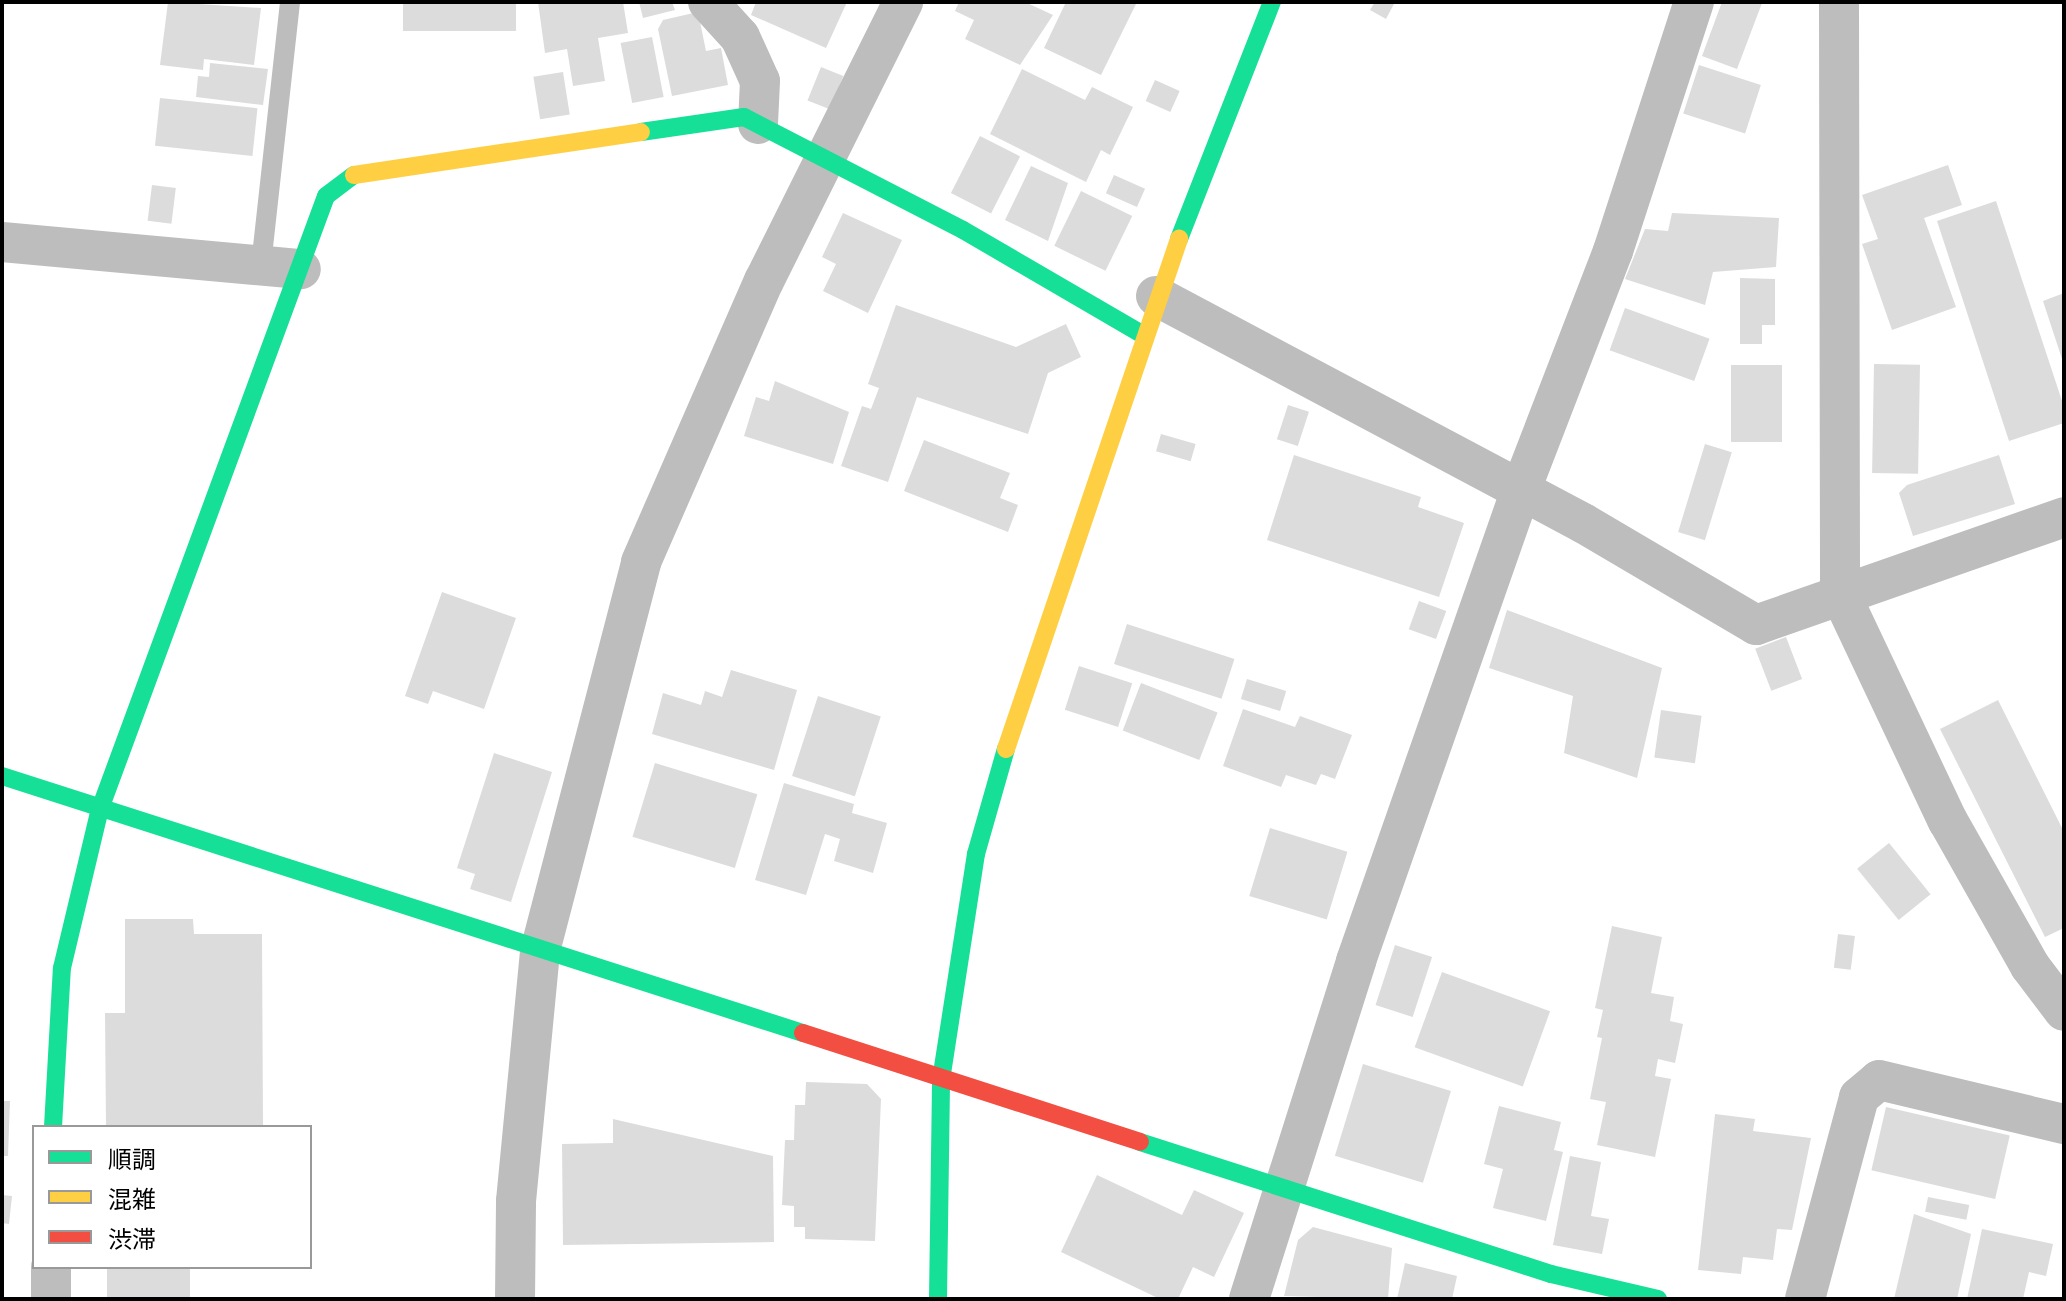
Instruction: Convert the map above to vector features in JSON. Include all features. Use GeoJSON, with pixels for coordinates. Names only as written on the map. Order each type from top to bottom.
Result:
{"type":"FeatureCollection","features":[{"type":"Feature","properties":{"kind":"street"},"geometry":{"type":"LineString","coordinates":[[708,2],[740,37],[760,81],[758,124]]}},
{"type":"Feature","properties":{"kind":"street"},"geometry":{"type":"LineString","coordinates":[[515,1299],[516,1201],[540,951],[641,562],[825,157],[903,2]]}},
{"type":"Feature","properties":{"kind":"street"},"geometry":{"type":"LineString","coordinates":[[938,1299],[941,1080],[976,854],[1026,678],[1142,334],[1272,2]]}},
{"type":"Feature","properties":{"kind":"street"},"geometry":{"type":"LineString","coordinates":[[1249,1299],[1280,1187],[1520,492],[1613,251],[1694,2]]}},
{"type":"Feature","properties":{"kind":"street"},"geometry":{"type":"LineString","coordinates":[[1839,2],[1840,593],[1948,821],[2064,1011]]}},
{"type":"Feature","properties":{"kind":"street"},"geometry":{"type":"LineString","coordinates":[[53,1125],[62,968],[100,809],[326,196],[358,172],[744,117],[825,157],[1142,334]]}},
{"type":"Feature","properties":{"kind":"street"},"geometry":{"type":"LineString","coordinates":[[2,242],[301,269]]}},
{"type":"Feature","properties":{"kind":"street"},"geometry":{"type":"LineString","coordinates":[[1156,296],[1520,492],[1756,625],[1840,593],[2064,517]]}},
{"type":"Feature","properties":{"kind":"street"},"geometry":{"type":"LineString","coordinates":[[2,776],[1280,1187],[1548,1287],[1658,1299]]}},
{"type":"Feature","properties":{"kind":"street"},"geometry":{"type":"LineString","coordinates":[[1805,1299],[1859,1097],[1879,1080],[2064,1124]]}},
{"type":"Feature","properties":{"kind":"street"},"geometry":{"type":"LineString","coordinates":[[51,1269],[51,1299]]}},
{"type":"Feature","properties":{"kind":"lane"},"geometry":{"type":"LineString","coordinates":[[261,265],[290,2]]}},
{"type":"Feature","properties":{"kind":"building"},"geometry":{"type":"Polygon","coordinates":[[[168,2],[261,8],[254,65],[204,59],[203,70],[160,65],[168,2]]]}},
{"type":"Feature","properties":{"kind":"building"},"geometry":{"type":"Polygon","coordinates":[[[403,2],[516,2],[516,31],[403,31],[403,2]]]}},
{"type":"Feature","properties":{"kind":"building"},"geometry":{"type":"Polygon","coordinates":[[[538,2],[623,2],[628,33],[598,38],[605,81],[573,86],[567,49],[545,53],[538,2]]]}},
{"type":"Feature","properties":{"kind":"building"},"geometry":{"type":"Polygon","coordinates":[[[639,2],[672,2],[675,10],[643,18],[639,2]]]}},
{"type":"Feature","properties":{"kind":"building"},"geometry":{"type":"Polygon","coordinates":[[[756,2],[847,2],[826,48],[751,15],[756,2]]]}},
{"type":"Feature","properties":{"kind":"building"},"geometry":{"type":"Polygon","coordinates":[[[959,2],[1025,2],[1053,15],[1020,65],[965,39],[974,20],[955,11],[959,2]]]}},
{"type":"Feature","properties":{"kind":"building"},"geometry":{"type":"Polygon","coordinates":[[[1066,2],[1137,2],[1101,75],[1044,48],[1066,2]]]}},
{"type":"Feature","properties":{"kind":"building"},"geometry":{"type":"Polygon","coordinates":[[[1375,2],[1395,2],[1386,19],[1370,10],[1375,2]]]}},
{"type":"Feature","properties":{"kind":"building"},"geometry":{"type":"Polygon","coordinates":[[[1722,2],[1762,3],[1737,69],[1702,56],[1722,2]]]}},
{"type":"Feature","properties":{"kind":"building"},"geometry":{"type":"Polygon","coordinates":[[[698,12],[706,51],[721,48],[728,85],[672,96],[658,29],[663,20],[698,12]]]}},
{"type":"Feature","properties":{"kind":"building"},"geometry":{"type":"Polygon","coordinates":[[[652,37],[664,97],[632,103],[621,43],[652,37]]]}},
{"type":"Feature","properties":{"kind":"building"},"geometry":{"type":"Polygon","coordinates":[[[210,63],[268,69],[263,105],[196,97],[198,76],[209,77],[210,63]]]}},
{"type":"Feature","properties":{"kind":"building"},"geometry":{"type":"Polygon","coordinates":[[[1699,65],[1761,85],[1745,134],[1683,114],[1699,65]]]}},
{"type":"Feature","properties":{"kind":"building"},"geometry":{"type":"Polygon","coordinates":[[[821,67],[843,76],[830,109],[808,100],[821,67]]]}},
{"type":"Feature","properties":{"kind":"building"},"geometry":{"type":"Polygon","coordinates":[[[1022,69],[1085,100],[1092,87],[1133,107],[1110,155],[1101,150],[1086,182],[990,134],[1022,69]]]}},
{"type":"Feature","properties":{"kind":"building"},"geometry":{"type":"Polygon","coordinates":[[[563,72],[570,114],[540,119],[533,77],[563,72]]]}},
{"type":"Feature","properties":{"kind":"building"},"geometry":{"type":"Polygon","coordinates":[[[1155,80],[1180,91],[1170,112],[1146,101],[1155,80]]]}},
{"type":"Feature","properties":{"kind":"building"},"geometry":{"type":"Polygon","coordinates":[[[160,98],[257,108],[252,156],[155,146],[160,98]]]}},
{"type":"Feature","properties":{"kind":"building"},"geometry":{"type":"Polygon","coordinates":[[[980,136],[1020,156],[991,213],[951,193],[980,136]]]}},
{"type":"Feature","properties":{"kind":"building"},"geometry":{"type":"Polygon","coordinates":[[[1948,165],[1962,205],[1924,218],[1956,307],[1892,330],[1862,244],[1878,239],[1862,195],[1948,165]]]}},
{"type":"Feature","properties":{"kind":"building"},"geometry":{"type":"Polygon","coordinates":[[[1031,166],[1068,183],[1048,241],[1005,220],[1031,166]]]}},
{"type":"Feature","properties":{"kind":"building"},"geometry":{"type":"Polygon","coordinates":[[[1114,175],[1145,189],[1137,207],[1106,193],[1114,175]]]}},
{"type":"Feature","properties":{"kind":"building"},"geometry":{"type":"Polygon","coordinates":[[[152,185],[176,188],[171,224],[148,221],[152,185]]]}},
{"type":"Feature","properties":{"kind":"building"},"geometry":{"type":"Polygon","coordinates":[[[1081,191],[1132,216],[1105,271],[1054,246],[1081,191]]]}},
{"type":"Feature","properties":{"kind":"building"},"geometry":{"type":"Polygon","coordinates":[[[1996,201],[2064,407],[2064,423],[2009,441],[1937,221],[1996,201]]]}},
{"type":"Feature","properties":{"kind":"building"},"geometry":{"type":"Polygon","coordinates":[[[843,213],[902,240],[868,313],[823,291],[836,264],[822,257],[843,213]]]}},
{"type":"Feature","properties":{"kind":"building"},"geometry":{"type":"Polygon","coordinates":[[[1672,213],[1779,218],[1776,267],[1713,272],[1705,305],[1625,279],[1645,229],[1668,231],[1672,213]]]}},
{"type":"Feature","properties":{"kind":"building"},"geometry":{"type":"Polygon","coordinates":[[[1740,278],[1775,279],[1775,325],[1762,325],[1762,344],[1740,344],[1740,278]]]}},
{"type":"Feature","properties":{"kind":"building"},"geometry":{"type":"Polygon","coordinates":[[[2064,293],[2064,361],[2063,362],[2043,301],[2064,293]]]}},
{"type":"Feature","properties":{"kind":"building"},"geometry":{"type":"Polygon","coordinates":[[[896,305],[1016,347],[1066,324],[1081,357],[1048,373],[1028,434],[917,397],[888,482],[841,466],[862,406],[871,409],[879,388],[868,384],[896,305]]]}},
{"type":"Feature","properties":{"kind":"building"},"geometry":{"type":"Polygon","coordinates":[[[1625,308],[1710,339],[1694,381],[1610,350],[1625,308]]]}},
{"type":"Feature","properties":{"kind":"building"},"geometry":{"type":"Polygon","coordinates":[[[1874,364],[1920,365],[1918,474],[1872,473],[1874,364]]]}},
{"type":"Feature","properties":{"kind":"building"},"geometry":{"type":"Polygon","coordinates":[[[1731,365],[1782,365],[1782,442],[1731,442],[1731,365]]]}},
{"type":"Feature","properties":{"kind":"building"},"geometry":{"type":"Polygon","coordinates":[[[775,381],[849,412],[833,464],[744,436],[756,397],[769,401],[775,381]]]}},
{"type":"Feature","properties":{"kind":"building"},"geometry":{"type":"Polygon","coordinates":[[[1288,405],[1309,412],[1298,446],[1277,439],[1288,405]]]}},
{"type":"Feature","properties":{"kind":"building"},"geometry":{"type":"Polygon","coordinates":[[[1161,434],[1196,444],[1191,461],[1156,451],[1161,434]]]}},
{"type":"Feature","properties":{"kind":"building"},"geometry":{"type":"Polygon","coordinates":[[[924,440],[1010,473],[1000,498],[1018,505],[1008,532],[904,491],[924,440]]]}},
{"type":"Feature","properties":{"kind":"building"},"geometry":{"type":"Polygon","coordinates":[[[1705,444],[1732,452],[1705,540],[1678,532],[1705,444]]]}},
{"type":"Feature","properties":{"kind":"building"},"geometry":{"type":"Polygon","coordinates":[[[1294,455],[1421,497],[1418,507],[1464,523],[1439,597],[1267,540],[1294,455]]]}},
{"type":"Feature","properties":{"kind":"building"},"geometry":{"type":"Polygon","coordinates":[[[1999,455],[2015,504],[1913,536],[1899,493],[1907,485],[1999,455]]]}},
{"type":"Feature","properties":{"kind":"building"},"geometry":{"type":"Polygon","coordinates":[[[442,592],[516,618],[484,709],[433,691],[428,704],[405,696],[442,592]]]}},
{"type":"Feature","properties":{"kind":"building"},"geometry":{"type":"Polygon","coordinates":[[[1419,601],[1446,611],[1436,639],[1409,629],[1419,601]]]}},
{"type":"Feature","properties":{"kind":"building"},"geometry":{"type":"Polygon","coordinates":[[[1507,610],[1662,668],[1637,778],[1564,753],[1573,696],[1489,668],[1507,610]]]}},
{"type":"Feature","properties":{"kind":"building"},"geometry":{"type":"Polygon","coordinates":[[[1127,624],[1234,659],[1221,699],[1114,664],[1127,624]]]}},
{"type":"Feature","properties":{"kind":"building"},"geometry":{"type":"Polygon","coordinates":[[[1786,637],[1802,679],[1771,691],[1755,649],[1786,637]]]}},
{"type":"Feature","properties":{"kind":"building"},"geometry":{"type":"Polygon","coordinates":[[[1079,666],[1132,683],[1118,727],[1065,710],[1079,666]]]}},
{"type":"Feature","properties":{"kind":"building"},"geometry":{"type":"Polygon","coordinates":[[[731,670],[797,690],[774,770],[652,734],[663,693],[701,705],[705,691],[722,697],[731,670]]]}},
{"type":"Feature","properties":{"kind":"building"},"geometry":{"type":"Polygon","coordinates":[[[1247,679],[1286,691],[1280,711],[1241,699],[1247,679]]]}},
{"type":"Feature","properties":{"kind":"building"},"geometry":{"type":"Polygon","coordinates":[[[1141,683],[1218,712],[1199,760],[1123,731],[1141,683]]]}},
{"type":"Feature","properties":{"kind":"building"},"geometry":{"type":"Polygon","coordinates":[[[818,696],[881,716],[855,796],[792,776],[818,696]]]}},
{"type":"Feature","properties":{"kind":"building"},"geometry":{"type":"Polygon","coordinates":[[[1998,700],[2064,832],[2064,928],[2045,937],[1940,729],[1998,700]]]}},
{"type":"Feature","properties":{"kind":"building"},"geometry":{"type":"Polygon","coordinates":[[[1243,709],[1295,727],[1300,716],[1352,735],[1335,779],[1321,774],[1316,785],[1286,775],[1281,787],[1223,766],[1243,709]]]}},
{"type":"Feature","properties":{"kind":"building"},"geometry":{"type":"Polygon","coordinates":[[[1661,710],[1702,716],[1695,763],[1654,758],[1661,710]]]}},
{"type":"Feature","properties":{"kind":"building"},"geometry":{"type":"Polygon","coordinates":[[[494,753],[552,772],[511,902],[470,889],[475,874],[457,868],[494,753]]]}},
{"type":"Feature","properties":{"kind":"building"},"geometry":{"type":"Polygon","coordinates":[[[655,763],[757,794],[735,868],[632,837],[655,763]]]}},
{"type":"Feature","properties":{"kind":"building"},"geometry":{"type":"Polygon","coordinates":[[[784,783],[854,804],[852,813],[887,823],[873,873],[834,861],[840,839],[825,834],[806,895],[755,880],[784,783]]]}},
{"type":"Feature","properties":{"kind":"building"},"geometry":{"type":"Polygon","coordinates":[[[1270,828],[1347,852],[1327,920],[1249,896],[1270,828]]]}},
{"type":"Feature","properties":{"kind":"building"},"geometry":{"type":"Polygon","coordinates":[[[1889,843],[1931,894],[1899,920],[1857,869],[1889,843]]]}},
{"type":"Feature","properties":{"kind":"building"},"geometry":{"type":"Polygon","coordinates":[[[125,919],[193,919],[194,934],[262,934],[263,1125],[106,1125],[105,1013],[125,1013],[125,919]]]}},
{"type":"Feature","properties":{"kind":"building"},"geometry":{"type":"Polygon","coordinates":[[[1612,926],[1662,937],[1651,993],[1674,997],[1670,1021],[1683,1024],[1675,1063],[1658,1059],[1655,1076],[1671,1079],[1655,1157],[1597,1145],[1606,1102],[1590,1099],[1602,1038],[1597,1037],[1603,1010],[1595,1008],[1612,926]]]}},
{"type":"Feature","properties":{"kind":"building"},"geometry":{"type":"Polygon","coordinates":[[[1838,934],[1855,936],[1851,970],[1834,968],[1838,934]]]}},
{"type":"Feature","properties":{"kind":"building"},"geometry":{"type":"Polygon","coordinates":[[[1395,945],[1432,957],[1413,1017],[1376,1005],[1395,945]]]}},
{"type":"Feature","properties":{"kind":"building"},"geometry":{"type":"Polygon","coordinates":[[[1442,972],[1550,1011],[1523,1087],[1415,1047],[1442,972]]]}},
{"type":"Feature","properties":{"kind":"building"},"geometry":{"type":"Polygon","coordinates":[[[1363,1064],[1451,1091],[1423,1183],[1335,1156],[1363,1064]]]}},
{"type":"Feature","properties":{"kind":"building"},"geometry":{"type":"Polygon","coordinates":[[[806,1082],[867,1084],[881,1099],[875,1241],[805,1239],[805,1227],[794,1227],[794,1206],[782,1205],[785,1140],[794,1140],[795,1105],[805,1105],[806,1082]]]}},
{"type":"Feature","properties":{"kind":"building"},"geometry":{"type":"Polygon","coordinates":[[[2,1101],[10,1101],[8,1156],[2,1156],[2,1101]]]}},
{"type":"Feature","properties":{"kind":"building"},"geometry":{"type":"Polygon","coordinates":[[[1499,1106],[1561,1122],[1554,1150],[1563,1152],[1546,1221],[1493,1208],[1503,1169],[1484,1164],[1499,1106]]]}},
{"type":"Feature","properties":{"kind":"building"},"geometry":{"type":"Polygon","coordinates":[[[1886,1107],[2010,1136],[1995,1199],[1871,1170],[1886,1107]]]}},
{"type":"Feature","properties":{"kind":"building"},"geometry":{"type":"Polygon","coordinates":[[[1715,1114],[1755,1119],[1753,1131],[1811,1138],[1792,1230],[1777,1229],[1773,1260],[1743,1257],[1741,1274],[1698,1270],[1715,1114]]]}},
{"type":"Feature","properties":{"kind":"building"},"geometry":{"type":"Polygon","coordinates":[[[613,1119],[773,1156],[774,1242],[563,1245],[562,1144],[613,1143],[613,1119]]]}},
{"type":"Feature","properties":{"kind":"building"},"geometry":{"type":"Polygon","coordinates":[[[1570,1156],[1601,1162],[1591,1216],[1609,1219],[1602,1254],[1553,1245],[1570,1156]]]}},
{"type":"Feature","properties":{"kind":"building"},"geometry":{"type":"Polygon","coordinates":[[[1097,1175],[1182,1215],[1194,1190],[1244,1213],[1214,1277],[1193,1267],[1178,1299],[1160,1299],[1061,1252],[1097,1175]]]}},
{"type":"Feature","properties":{"kind":"building"},"geometry":{"type":"Polygon","coordinates":[[[2,1195],[12,1196],[9,1224],[2,1223],[2,1195]]]}},
{"type":"Feature","properties":{"kind":"building"},"geometry":{"type":"Polygon","coordinates":[[[1928,1197],[1969,1205],[1966,1220],[1925,1212],[1928,1197]]]}},
{"type":"Feature","properties":{"kind":"building"},"geometry":{"type":"Polygon","coordinates":[[[1914,1214],[1971,1234],[1957,1299],[1894,1299],[1914,1214]]]}},
{"type":"Feature","properties":{"kind":"building"},"geometry":{"type":"Polygon","coordinates":[[[1313,1227],[1392,1248],[1388,1299],[1284,1296],[1298,1240],[1313,1227]]]}},
{"type":"Feature","properties":{"kind":"building"},"geometry":{"type":"Polygon","coordinates":[[[1982,1229],[2053,1244],[2046,1276],[2029,1272],[2023,1299],[1967,1299],[1982,1229]]]}},
{"type":"Feature","properties":{"kind":"building"},"geometry":{"type":"Polygon","coordinates":[[[1405,1263],[1457,1276],[1452,1299],[1397,1299],[1405,1263]]]}},
{"type":"Feature","properties":{"kind":"building"},"geometry":{"type":"Polygon","coordinates":[[[107,1269],[190,1269],[190,1299],[107,1299],[107,1269]]]}},
{"type":"Feature","properties":{"kind":"traffic: fast"},"geometry":{"type":"LineString","coordinates":[[1179,239],[1272,2]]}},
{"type":"Feature","properties":{"kind":"traffic: fast"},"geometry":{"type":"LineString","coordinates":[[641,132],[744,117],[963,230],[1142,334]]}},
{"type":"Feature","properties":{"kind":"traffic: fast"},"geometry":{"type":"LineString","coordinates":[[53,1125],[62,968],[100,809],[326,196],[354,175]]}},
{"type":"Feature","properties":{"kind":"traffic: fast"},"geometry":{"type":"LineString","coordinates":[[938,1299],[941,1080],[976,854],[1006,749]]}},
{"type":"Feature","properties":{"kind":"traffic: fast"},"geometry":{"type":"LineString","coordinates":[[2,776],[803,1033]]}},
{"type":"Feature","properties":{"kind":"traffic: fast"},"geometry":{"type":"LineString","coordinates":[[1140,1142],[1551,1274],[1658,1299]]}},
{"type":"Feature","properties":{"kind":"traffic: slow"},"geometry":{"type":"LineString","coordinates":[[354,175],[641,132]]}},
{"type":"Feature","properties":{"kind":"traffic: slow"},"geometry":{"type":"LineString","coordinates":[[1006,749],[1179,239]]}},
{"type":"Feature","properties":{"kind":"traffic: jam"},"geometry":{"type":"LineString","coordinates":[[803,1033],[1140,1142]]}}]}
